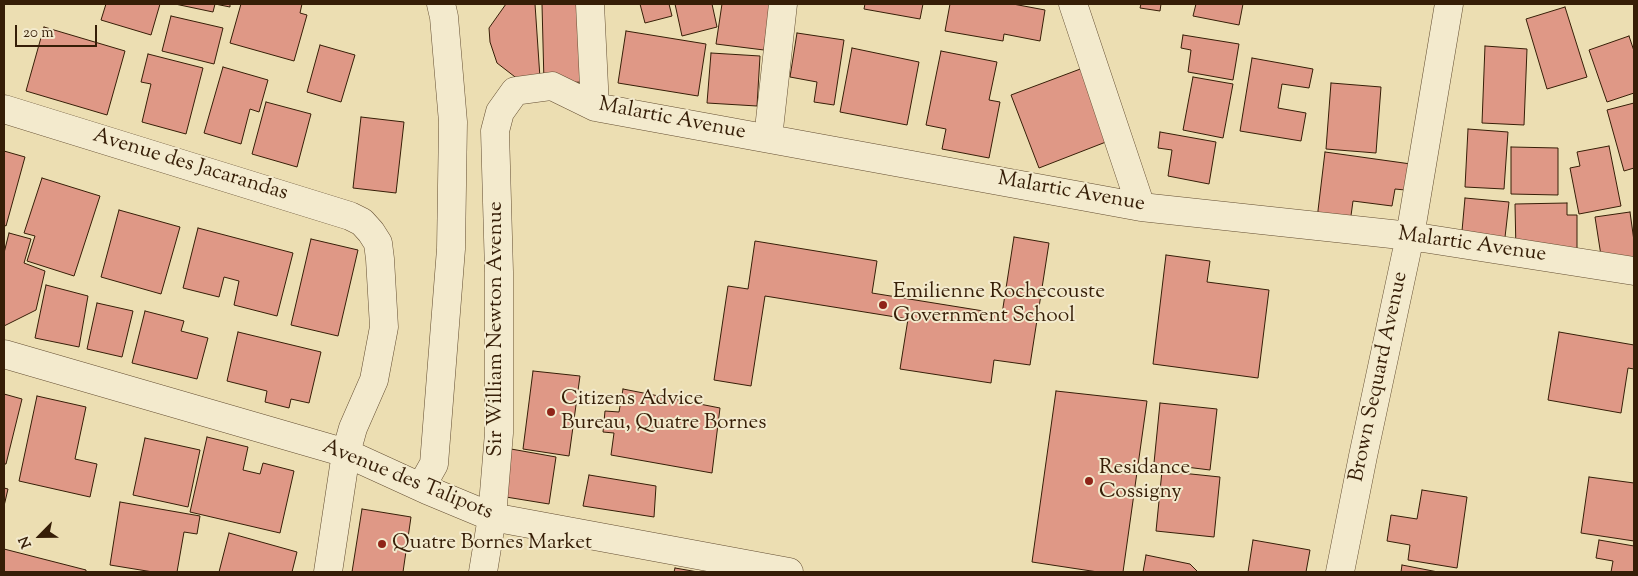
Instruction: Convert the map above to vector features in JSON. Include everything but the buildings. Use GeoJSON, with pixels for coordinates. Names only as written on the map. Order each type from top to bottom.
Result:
{"type":"FeatureCollection","features":[{"type":"Feature","properties":{"kind":"street"},"geometry":{"type":"LineString","coordinates":[[418,4],[442,10],[453,122],[451,249],[434,464],[421,487]]}},
{"type":"Feature","properties":{"kind":"street"},"geometry":{"type":"LineString","coordinates":[[590,4],[595,107]]}},
{"type":"Feature","properties":{"kind":"street"},"geometry":{"type":"LineString","coordinates":[[768,138],[783,4]]}},
{"type":"Feature","properties":{"kind":"street"},"geometry":{"type":"LineString","coordinates":[[1073,4],[1140,207]]}},
{"type":"Feature","properties":{"kind":"street","name":"Brown Sequard Avenue"},"geometry":{"type":"LineString","coordinates":[[1340,572],[1410,236],[1448,4]]}},
{"type":"Feature","properties":{"kind":"street","name":"Malartic Avenue"},"geometry":{"type":"LineString","coordinates":[[515,91],[552,86],[595,107],[1140,207],[1410,236],[1634,271]]}},
{"type":"Feature","properties":{"kind":"street","name":"Sir William Newton Avenue"},"geometry":{"type":"LineString","coordinates":[[483,572],[492,517],[499,433],[499,272],[495,131],[500,112],[515,91]]}},
{"type":"Feature","properties":{"kind":"street","name":"Avenue des Jacarandas"},"geometry":{"type":"LineString","coordinates":[[4,109],[350,216],[362,222],[378,243],[384,327],[374,380],[353,428],[346,453]]}},
{"type":"Feature","properties":{"kind":"street","name":"Avenue des Talipots"},"geometry":{"type":"LineString","coordinates":[[4,354],[346,453],[492,517],[741,568],[788,572]]}},
{"type":"Feature","properties":{"kind":"street"},"geometry":{"type":"LineString","coordinates":[[328,572],[346,453]]}},
{"type":"Feature","properties":{"kind":"place","name":"Emilienne Rochecouste Government School"},"geometry":{"type":"Point","coordinates":[883,305]}},
{"type":"Feature","properties":{"kind":"place","name":"Citizens Advice Bureau, Quatre Bornes"},"geometry":{"type":"Point","coordinates":[551,412]}},
{"type":"Feature","properties":{"kind":"place","name":"Residance Cossigny"},"geometry":{"type":"Point","coordinates":[1089,481]}},
{"type":"Feature","properties":{"kind":"place","name":"Quatre Bornes Market"},"geometry":{"type":"Point","coordinates":[382,544]}}]}
